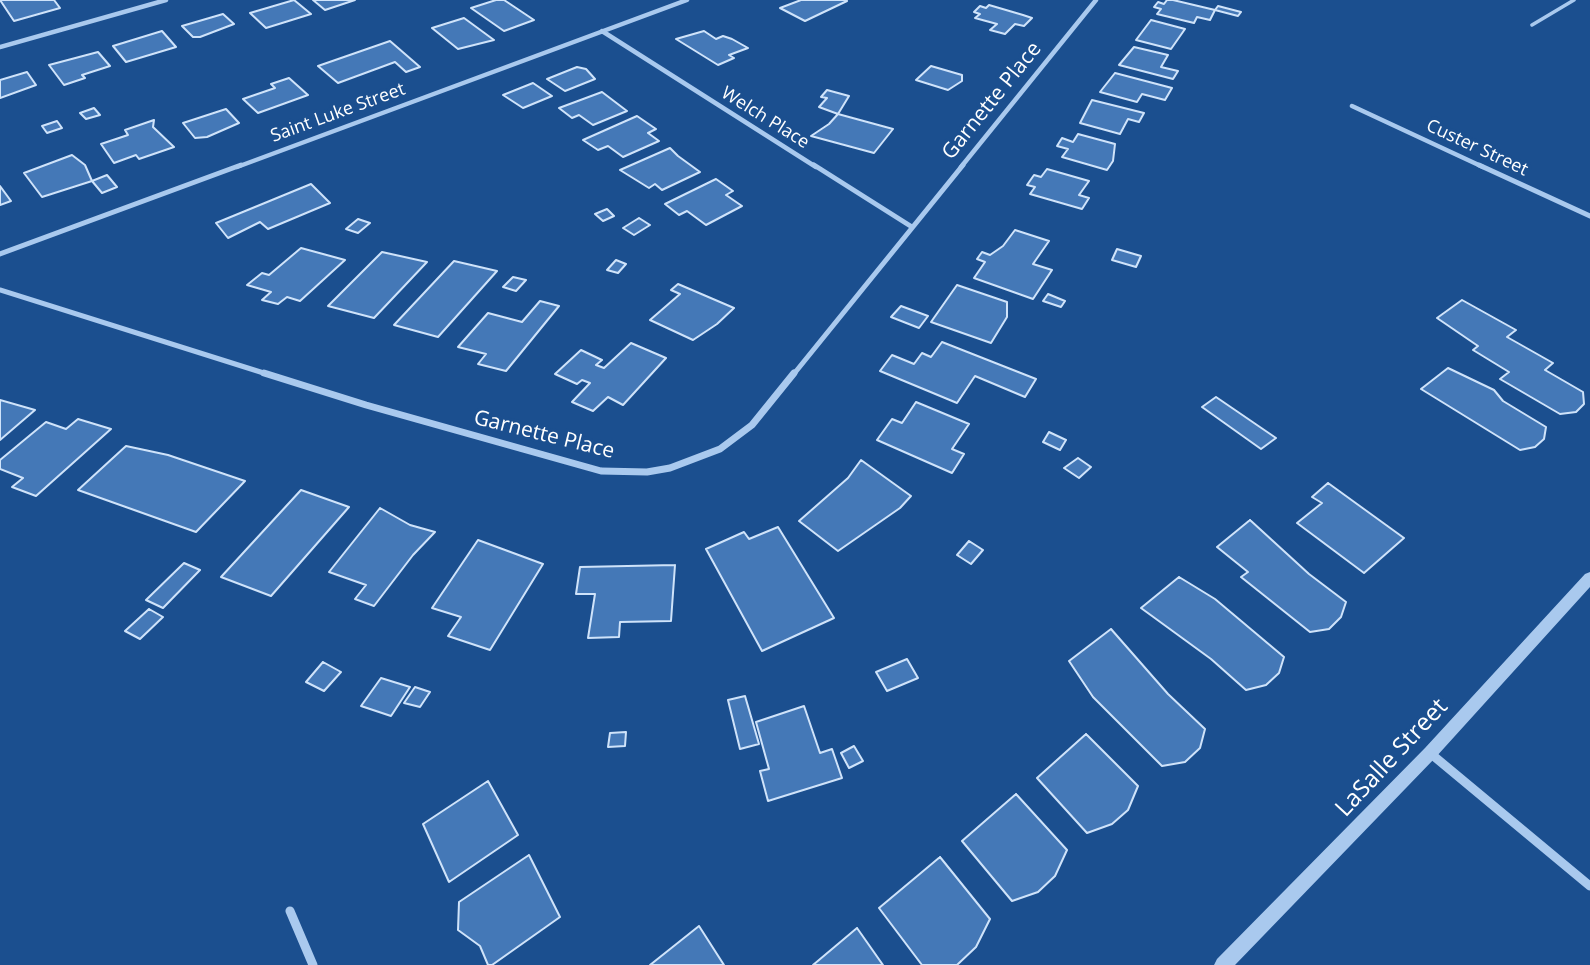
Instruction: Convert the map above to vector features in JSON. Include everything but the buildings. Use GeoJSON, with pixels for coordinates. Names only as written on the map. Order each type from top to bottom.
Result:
{"type":"FeatureCollection","features":[{"type":"Feature","properties":{"kind":"street"},"geometry":{"type":"LineString","coordinates":[[0,47],[166,0]]}},
{"type":"Feature","properties":{"kind":"street","name":"Saint Luke Street"},"geometry":{"type":"LineString","coordinates":[[0,254],[687,0]]}},
{"type":"Feature","properties":{"kind":"street","name":"Garnette Place"},"geometry":{"type":"LineString","coordinates":[[0,290],[366,405],[588,467],[624,473],[647,472],[700,458],[720,449],[752,425],[1096,0]]}},
{"type":"Feature","properties":{"kind":"street","name":"Welch Place"},"geometry":{"type":"LineString","coordinates":[[602,32],[912,227]]}},
{"type":"Feature","properties":{"kind":"street","name":"Custer Street"},"geometry":{"type":"LineString","coordinates":[[1352,106],[1590,216]]}},
{"type":"Feature","properties":{"kind":"street","name":"LaSalle Street"},"geometry":{"type":"LineString","coordinates":[[1223,965],[1430,753],[1590,578]]}},
{"type":"Feature","properties":{"kind":"street"},"geometry":{"type":"LineString","coordinates":[[1430,753],[1590,886]]}},
{"type":"Feature","properties":{"kind":"street"},"geometry":{"type":"LineString","coordinates":[[290,911],[313,965]]}},
{"type":"Feature","properties":{"kind":"lane"},"geometry":{"type":"LineString","coordinates":[[1532,25],[1574,0]]}}]}
